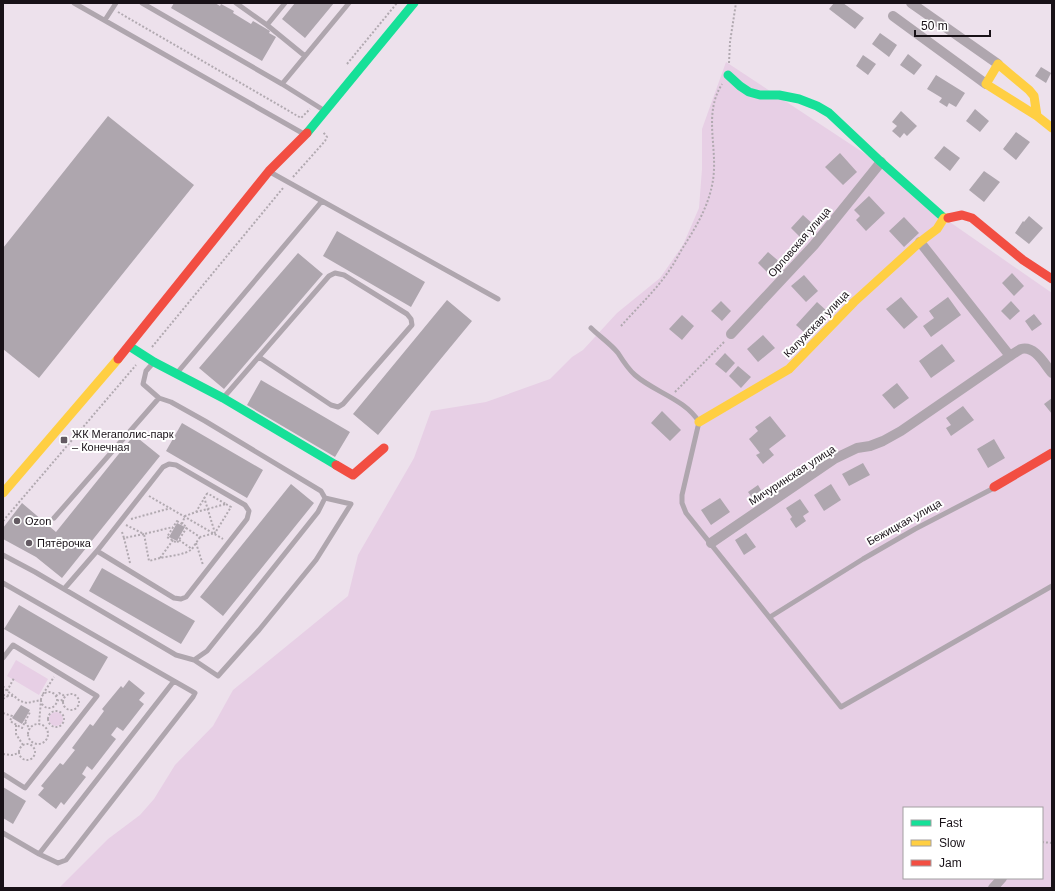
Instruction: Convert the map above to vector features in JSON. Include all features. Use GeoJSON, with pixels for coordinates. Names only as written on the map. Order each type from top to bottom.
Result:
{"type":"FeatureCollection","features":[{"type":"Feature","properties":{"kind":"street"},"geometry":{"type":"LineString","coordinates":[[3,494],[129,346],[269,171],[305,135],[326,111],[414,3]]}},
{"type":"Feature","properties":{"kind":"street"},"geometry":{"type":"LineString","coordinates":[[911,3],[998,64],[1029,90],[1034,96],[1037,116]]}},
{"type":"Feature","properties":{"kind":"street"},"geometry":{"type":"LineString","coordinates":[[893,16],[986,84],[1037,116],[1052,128]]}},
{"type":"Feature","properties":{"kind":"street"},"geometry":{"type":"LineString","coordinates":[[986,84],[998,64]]}},
{"type":"Feature","properties":{"kind":"street"},"geometry":{"type":"LineString","coordinates":[[728,74],[742,87],[752,92],[762,95],[795,98],[820,107],[829,113],[944,218],[962,214],[972,218],[1023,260],[1052,279]]}},
{"type":"Feature","properties":{"kind":"street","name":"Орловская улица"},"geometry":{"type":"LineString","coordinates":[[731,334],[814,245],[881,162]]}},
{"type":"Feature","properties":{"kind":"street","name":"Калужская улица"},"geometry":{"type":"LineString","coordinates":[[698,422],[789,369],[854,302],[920,242],[937,229],[944,218]]}},
{"type":"Feature","properties":{"kind":"street"},"geometry":{"type":"LineString","coordinates":[[920,242],[1010,356]]}},
{"type":"Feature","properties":{"kind":"street"},"geometry":{"type":"LineString","coordinates":[[129,346],[154,362],[223,398],[353,474],[384,448]]}},
{"type":"Feature","properties":{"kind":"street","name":"Мичуринская улица"},"geometry":{"type":"LineString","coordinates":[[711,543],[834,460],[857,448],[870,446],[883,441],[901,431],[1021,349],[1028,349],[1037,354],[1052,373]]}},
{"type":"Feature","properties":{"kind":"street","name":"Бежицкая улица"},"geometry":{"type":"LineString","coordinates":[[994,487],[1052,453]]}},
{"type":"Feature","properties":{"kind":"street"},"geometry":{"type":"LineString","coordinates":[[993,888],[1001,879]]}},
{"type":"Feature","properties":{"kind":"lane"},"geometry":{"type":"LineString","coordinates":[[74,3],[83,5],[105,20],[305,135]]}},
{"type":"Feature","properties":{"kind":"lane"},"geometry":{"type":"LineString","coordinates":[[105,20],[116,3]]}},
{"type":"Feature","properties":{"kind":"lane"},"geometry":{"type":"LineString","coordinates":[[142,3],[326,111]]}},
{"type":"Feature","properties":{"kind":"lane"},"geometry":{"type":"LineString","coordinates":[[236,3],[268,25],[305,56]]}},
{"type":"Feature","properties":{"kind":"lane"},"geometry":{"type":"LineString","coordinates":[[268,25],[285,3]]}},
{"type":"Feature","properties":{"kind":"lane"},"geometry":{"type":"LineString","coordinates":[[282,84],[349,3]]}},
{"type":"Feature","properties":{"kind":"lane"},"geometry":{"type":"LineString","coordinates":[[269,171],[498,299]]}},
{"type":"Feature","properties":{"kind":"lane"},"geometry":{"type":"LineString","coordinates":[[176,373],[322,201]]}},
{"type":"Feature","properties":{"kind":"lane"},"geometry":{"type":"LineString","coordinates":[[223,398],[329,276],[336,273],[344,275],[407,314],[411,319],[412,324],[343,404],[338,407],[331,405],[259,357]]}},
{"type":"Feature","properties":{"kind":"lane"},"geometry":{"type":"LineString","coordinates":[[590,328],[617,352],[622,361],[646,384],[670,397],[693,413],[698,422],[682,495],[682,503],[686,513],[842,707],[1052,586]]}},
{"type":"Feature","properties":{"kind":"lane"},"geometry":{"type":"LineString","coordinates":[[3,555],[176,655],[194,660],[218,676],[259,630],[316,560],[351,504],[325,498],[321,492],[205,421],[171,402],[159,398],[143,384],[146,372],[154,362]]}},
{"type":"Feature","properties":{"kind":"lane"},"geometry":{"type":"LineString","coordinates":[[54,518],[159,398]]}},
{"type":"Feature","properties":{"kind":"lane"},"geometry":{"type":"LineString","coordinates":[[64,589],[97,551],[163,467],[169,464],[176,465],[245,505],[248,511],[247,519],[186,597],[181,599],[174,598],[97,551]]}},
{"type":"Feature","properties":{"kind":"lane","name":"Бежицкая улица"},"geometry":{"type":"LineString","coordinates":[[770,617],[863,559],[915,529],[994,487]]}},
{"type":"Feature","properties":{"kind":"lane"},"geometry":{"type":"LineString","coordinates":[[194,660],[207,651],[318,512],[325,498]]}},
{"type":"Feature","properties":{"kind":"lane"},"geometry":{"type":"LineString","coordinates":[[3,583],[195,693],[66,860],[58,863],[3,833]]}},
{"type":"Feature","properties":{"kind":"lane"},"geometry":{"type":"LineString","coordinates":[[3,658],[13,645],[97,696],[25,788],[3,774]]}},
{"type":"Feature","properties":{"kind":"lane"},"geometry":{"type":"LineString","coordinates":[[39,854],[174,681]]}},
{"type":"Feature","properties":{"kind":"path"},"geometry":{"type":"LineString","coordinates":[[344,69],[397,3]]}},
{"type":"Feature","properties":{"kind":"path"},"geometry":{"type":"LineString","coordinates":[[621,326],[666,275],[700,220],[708,199],[714,170],[712,135],[714,101],[719,88],[728,74],[730,42],[736,3]]}},
{"type":"Feature","properties":{"kind":"path"},"geometry":{"type":"LineString","coordinates":[[112,8],[313,125],[325,134],[327,137],[325,141],[288,182]]}},
{"type":"Feature","properties":{"kind":"path"},"geometry":{"type":"LineString","coordinates":[[301,118],[315,105]]}},
{"type":"Feature","properties":{"kind":"path"},"geometry":{"type":"LineString","coordinates":[[670,397],[731,334]]}},
{"type":"Feature","properties":{"kind":"path"},"geometry":{"type":"LineString","coordinates":[[196,512],[211,486]]}},
{"type":"Feature","properties":{"kind":"path"},"geometry":{"type":"LineString","coordinates":[[143,492],[216,533],[228,542]]}},
{"type":"Feature","properties":{"kind":"path"},"geometry":{"type":"LineString","coordinates":[[144,534],[149,561],[191,550],[200,537],[216,533],[230,507],[207,493]]}},
{"type":"Feature","properties":{"kind":"path"},"geometry":{"type":"LineString","coordinates":[[204,498],[216,533]]}},
{"type":"Feature","properties":{"kind":"path"},"geometry":{"type":"LineString","coordinates":[[182,524],[186,516],[226,504]]}},
{"type":"Feature","properties":{"kind":"path"},"geometry":{"type":"LineString","coordinates":[[120,522],[171,508]]}},
{"type":"Feature","properties":{"kind":"path"},"geometry":{"type":"LineString","coordinates":[[186,528],[177,543],[167,536],[176,521],[200,537]]}},
{"type":"Feature","properties":{"kind":"path"},"geometry":{"type":"LineString","coordinates":[[120,522],[144,534]]}},
{"type":"Feature","properties":{"kind":"path"},"geometry":{"type":"LineString","coordinates":[[120,522],[132,572]]}},
{"type":"Feature","properties":{"kind":"path"},"geometry":{"type":"LineString","coordinates":[[124,538],[173,527]]}},
{"type":"Feature","properties":{"kind":"path"},"geometry":{"type":"LineString","coordinates":[[160,558],[173,540]]}},
{"type":"Feature","properties":{"kind":"path"},"geometry":{"type":"LineString","coordinates":[[179,540],[192,548]]}},
{"type":"Feature","properties":{"kind":"path"},"geometry":{"type":"LineString","coordinates":[[196,543],[205,572]]}},
{"type":"Feature","properties":{"kind":"path"},"geometry":{"type":"LineString","coordinates":[[39,724],[41,700],[55,675],[52,674]]}},
{"type":"Feature","properties":{"kind":"path"},"geometry":{"type":"LineString","coordinates":[[7,691],[14,678]]}},
{"type":"Feature","properties":{"kind":"path"},"geometry":{"type":"LineString","coordinates":[[3,686],[20,701],[27,703],[41,700]]}},
{"type":"Feature","properties":{"kind":"path"},"geometry":{"type":"LineString","coordinates":[[41,700],[45,707],[51,707],[56,704],[56,696],[50,692],[43,695]]}},
{"type":"Feature","properties":{"kind":"path"},"geometry":{"type":"LineString","coordinates":[[56,696],[61,694],[67,708]]}},
{"type":"Feature","properties":{"kind":"path"},"geometry":{"type":"LineString","coordinates":[[57,700],[60,701],[69,694],[74,694],[79,700],[77,707],[72,709],[67,708],[61,713]]}},
{"type":"Feature","properties":{"kind":"path"},"geometry":{"type":"LineString","coordinates":[[3,695],[14,696]]}},
{"type":"Feature","properties":{"kind":"path"},"geometry":{"type":"LineString","coordinates":[[3,699],[9,695]]}},
{"type":"Feature","properties":{"kind":"path"},"geometry":{"type":"LineString","coordinates":[[51,707],[53,711]]}},
{"type":"Feature","properties":{"kind":"path"},"geometry":{"type":"LineString","coordinates":[[53,711],[61,713],[64,718],[61,726],[55,728],[50,725],[48,718],[50,713],[53,711]]}},
{"type":"Feature","properties":{"kind":"path"},"geometry":{"type":"LineString","coordinates":[[3,713],[12,716],[10,721],[22,728],[30,712]]}},
{"type":"Feature","properties":{"kind":"path"},"geometry":{"type":"LineString","coordinates":[[25,722],[30,729]]}},
{"type":"Feature","properties":{"kind":"path"},"geometry":{"type":"LineString","coordinates":[[16,724],[16,734],[23,745]]}},
{"type":"Feature","properties":{"kind":"path"},"geometry":{"type":"LineString","coordinates":[[39,724],[46,728],[48,736],[46,741],[40,744],[33,743],[28,735],[30,729],[39,724]]}},
{"type":"Feature","properties":{"kind":"path"},"geometry":{"type":"LineString","coordinates":[[46,728],[50,725]]}},
{"type":"Feature","properties":{"kind":"path"},"geometry":{"type":"LineString","coordinates":[[23,745],[31,746]]}},
{"type":"Feature","properties":{"kind":"path"},"geometry":{"type":"LineString","coordinates":[[19,753],[23,745]]}},
{"type":"Feature","properties":{"kind":"path"},"geometry":{"type":"LineString","coordinates":[[19,753],[21,757],[25,759],[31,758],[34,752],[31,746]]}},
{"type":"Feature","properties":{"kind":"path"},"geometry":{"type":"LineString","coordinates":[[3,754],[12,755],[19,753]]}},
{"type":"Feature","properties":{"kind":"shaded area"},"geometry":{"type":"Polygon","coordinates":[[[726,62],[879,163],[944,218],[1052,293],[1052,888],[59,888],[108,839],[140,815],[154,799],[175,765],[213,726],[233,690],[348,596],[358,555],[414,458],[431,411],[486,402],[550,379],[572,357],[583,350],[617,313],[660,278],[683,245],[699,208],[702,169],[702,129],[726,62]]]}},
{"type":"Feature","properties":{"kind":"shaded area"},"geometry":{"type":"Polygon","coordinates":[[[16,660],[48,679],[39,695],[7,676],[16,660]]]}},
{"type":"Feature","properties":{"kind":"shaded area"},"geometry":{"type":"Polygon","coordinates":[[[53,712],[59,712],[63,716],[63,722],[59,726],[53,726],[49,722],[49,716],[53,712]]]}},
{"type":"Feature","properties":{"kind":"building"},"geometry":{"type":"Polygon","coordinates":[[[174,3],[215,3],[220,6],[221,4],[234,11],[233,13],[251,24],[253,21],[270,31],[269,33],[276,37],[262,61],[171,8],[174,3]]]}},
{"type":"Feature","properties":{"kind":"building"},"geometry":{"type":"Polygon","coordinates":[[[295,3],[334,3],[305,38],[282,19],[295,3]]]}},
{"type":"Feature","properties":{"kind":"building"},"geometry":{"type":"Polygon","coordinates":[[[834,3],[843,3],[864,18],[855,29],[829,9],[834,3]]]}},
{"type":"Feature","properties":{"kind":"building"},"geometry":{"type":"Polygon","coordinates":[[[880,33],[897,45],[889,57],[872,44],[880,33]]]}},
{"type":"Feature","properties":{"kind":"building"},"geometry":{"type":"Polygon","coordinates":[[[908,54],[922,65],[914,75],[900,65],[908,54]]]}},
{"type":"Feature","properties":{"kind":"building"},"geometry":{"type":"Polygon","coordinates":[[[863,55],[876,64],[868,75],[856,66],[863,55]]]}},
{"type":"Feature","properties":{"kind":"building"},"geometry":{"type":"Polygon","coordinates":[[[1041,67],[1051,73],[1046,83],[1035,76],[1041,67]]]}},
{"type":"Feature","properties":{"kind":"building"},"geometry":{"type":"Polygon","coordinates":[[[936,75],[965,93],[956,107],[949,103],[947,107],[939,102],[942,98],[927,89],[936,75]]]}},
{"type":"Feature","properties":{"kind":"building"},"geometry":{"type":"Polygon","coordinates":[[[975,109],[989,121],[980,132],[966,121],[975,109]]]}},
{"type":"Feature","properties":{"kind":"building"},"geometry":{"type":"Polygon","coordinates":[[[901,111],[917,126],[907,136],[904,133],[900,138],[892,131],[897,126],[892,122],[901,111]]]}},
{"type":"Feature","properties":{"kind":"building"},"geometry":{"type":"Polygon","coordinates":[[[108,116],[194,185],[39,378],[3,349],[3,248],[108,116]]]}},
{"type":"Feature","properties":{"kind":"building"},"geometry":{"type":"Polygon","coordinates":[[[1016,132],[1030,142],[1016,160],[1003,149],[1016,132]]]}},
{"type":"Feature","properties":{"kind":"building"},"geometry":{"type":"Polygon","coordinates":[[[944,146],[960,158],[950,171],[934,158],[944,146]]]}},
{"type":"Feature","properties":{"kind":"building"},"geometry":{"type":"Polygon","coordinates":[[[840,153],[857,172],[843,185],[825,167],[840,153]]]}},
{"type":"Feature","properties":{"kind":"building"},"geometry":{"type":"Polygon","coordinates":[[[984,171],[1000,182],[984,202],[969,190],[984,171]]]}},
{"type":"Feature","properties":{"kind":"building"},"geometry":{"type":"Polygon","coordinates":[[[869,196],[885,213],[866,231],[856,220],[860,216],[854,210],[869,196]]]}},
{"type":"Feature","properties":{"kind":"building"},"geometry":{"type":"Polygon","coordinates":[[[803,215],[815,226],[802,239],[791,228],[803,215]]]}},
{"type":"Feature","properties":{"kind":"building"},"geometry":{"type":"Polygon","coordinates":[[[1029,216],[1043,228],[1029,244],[1015,233],[1023,221],[1024,222],[1029,216]]]}},
{"type":"Feature","properties":{"kind":"building"},"geometry":{"type":"Polygon","coordinates":[[[904,217],[919,233],[904,247],[889,231],[904,217]]]}},
{"type":"Feature","properties":{"kind":"building"},"geometry":{"type":"Polygon","coordinates":[[[337,231],[425,282],[411,307],[323,256],[337,231]]]}},
{"type":"Feature","properties":{"kind":"building"},"geometry":{"type":"Polygon","coordinates":[[[768,252],[781,263],[770,275],[758,263],[768,252]]]}},
{"type":"Feature","properties":{"kind":"building"},"geometry":{"type":"Polygon","coordinates":[[[298,253],[323,274],[224,389],[199,368],[298,253]]]}},
{"type":"Feature","properties":{"kind":"building"},"geometry":{"type":"Polygon","coordinates":[[[1012,273],[1024,286],[1014,296],[1002,283],[1012,273]]]}},
{"type":"Feature","properties":{"kind":"building"},"geometry":{"type":"Polygon","coordinates":[[[804,275],[818,291],[806,302],[791,286],[804,275]]]}},
{"type":"Feature","properties":{"kind":"building"},"geometry":{"type":"Polygon","coordinates":[[[901,297],[918,317],[904,329],[886,309],[901,297]]]}},
{"type":"Feature","properties":{"kind":"building"},"geometry":{"type":"Polygon","coordinates":[[[948,297],[961,315],[931,337],[923,326],[934,318],[929,311],[948,297]]]}},
{"type":"Feature","properties":{"kind":"building"},"geometry":{"type":"Polygon","coordinates":[[[447,300],[472,321],[378,435],[353,414],[447,300]]]}},
{"type":"Feature","properties":{"kind":"building"},"geometry":{"type":"Polygon","coordinates":[[[721,301],[731,311],[722,321],[711,311],[721,301]]]}},
{"type":"Feature","properties":{"kind":"building"},"geometry":{"type":"Polygon","coordinates":[[[1011,301],[1020,311],[1010,320],[1001,311],[1011,301]]]}},
{"type":"Feature","properties":{"kind":"building"},"geometry":{"type":"Polygon","coordinates":[[[817,302],[828,312],[807,335],[796,325],[817,302]]]}},
{"type":"Feature","properties":{"kind":"building"},"geometry":{"type":"Polygon","coordinates":[[[1034,314],[1042,324],[1032,331],[1025,321],[1034,314]]]}},
{"type":"Feature","properties":{"kind":"building"},"geometry":{"type":"Polygon","coordinates":[[[682,315],[694,326],[682,340],[669,329],[682,315]]]}},
{"type":"Feature","properties":{"kind":"building"},"geometry":{"type":"Polygon","coordinates":[[[763,335],[775,348],[758,362],[747,349],[763,335]]]}},
{"type":"Feature","properties":{"kind":"building"},"geometry":{"type":"Polygon","coordinates":[[[942,344],[955,361],[931,378],[919,361],[942,344]]]}},
{"type":"Feature","properties":{"kind":"building"},"geometry":{"type":"Polygon","coordinates":[[[725,353],[735,363],[726,373],[715,364],[725,353]]]}},
{"type":"Feature","properties":{"kind":"building"},"geometry":{"type":"Polygon","coordinates":[[[738,366],[751,377],[741,388],[729,376],[738,366]]]}},
{"type":"Feature","properties":{"kind":"building"},"geometry":{"type":"Polygon","coordinates":[[[261,380],[350,432],[335,457],[247,405],[261,380]]]}},
{"type":"Feature","properties":{"kind":"building"},"geometry":{"type":"Polygon","coordinates":[[[897,383],[909,398],[894,409],[882,395],[897,383]]]}},
{"type":"Feature","properties":{"kind":"building"},"geometry":{"type":"Polygon","coordinates":[[[1052,398],[1052,414],[1044,404],[1052,398]]]}},
{"type":"Feature","properties":{"kind":"building"},"geometry":{"type":"Polygon","coordinates":[[[963,406],[974,420],[951,436],[946,428],[951,425],[946,418],[963,406]]]}},
{"type":"Feature","properties":{"kind":"building"},"geometry":{"type":"Polygon","coordinates":[[[662,411],[681,430],[670,441],[651,423],[662,411]]]}},
{"type":"Feature","properties":{"kind":"building"},"geometry":{"type":"Polygon","coordinates":[[[770,416],[786,436],[769,449],[774,455],[763,464],[756,455],[760,453],[749,439],[758,431],[755,427],[770,416]]]}},
{"type":"Feature","properties":{"kind":"building"},"geometry":{"type":"Polygon","coordinates":[[[182,423],[263,470],[247,498],[166,451],[182,423]]]}},
{"type":"Feature","properties":{"kind":"building"},"geometry":{"type":"Polygon","coordinates":[[[134,435],[160,456],[62,578],[36,557],[3,539],[3,528],[22,503],[56,532],[134,435]]]}},
{"type":"Feature","properties":{"kind":"building"},"geometry":{"type":"Polygon","coordinates":[[[994,439],[1005,458],[988,468],[977,449],[994,439]]]}},
{"type":"Feature","properties":{"kind":"building"},"geometry":{"type":"Polygon","coordinates":[[[863,463],[870,475],[849,486],[842,474],[863,463]]]}},
{"type":"Feature","properties":{"kind":"building"},"geometry":{"type":"Polygon","coordinates":[[[291,484],[314,503],[223,616],[200,597],[291,484]]]}},
{"type":"Feature","properties":{"kind":"building"},"geometry":{"type":"Polygon","coordinates":[[[831,484],[841,500],[824,511],[814,495],[831,484]]]}},
{"type":"Feature","properties":{"kind":"building"},"geometry":{"type":"Polygon","coordinates":[[[758,485],[764,495],[755,502],[748,492],[758,485]]]}},
{"type":"Feature","properties":{"kind":"building"},"geometry":{"type":"Polygon","coordinates":[[[720,498],[730,512],[711,525],[701,510],[720,498]]]}},
{"type":"Feature","properties":{"kind":"building"},"geometry":{"type":"Polygon","coordinates":[[[800,499],[809,512],[803,516],[806,521],[796,528],[790,519],[792,517],[786,508],[800,499]]]}},
{"type":"Feature","properties":{"kind":"building"},"geometry":{"type":"Polygon","coordinates":[[[177,523],[185,527],[177,541],[169,537],[177,523]]]}},
{"type":"Feature","properties":{"kind":"building"},"geometry":{"type":"Polygon","coordinates":[[[746,533],[756,547],[744,555],[735,540],[746,533]]]}},
{"type":"Feature","properties":{"kind":"building"},"geometry":{"type":"Polygon","coordinates":[[[102,568],[195,621],[181,644],[89,591],[102,568]]]}},
{"type":"Feature","properties":{"kind":"building"},"geometry":{"type":"Polygon","coordinates":[[[19,605],[108,657],[94,681],[4,629],[19,605]]]}},
{"type":"Feature","properties":{"kind":"building"},"geometry":{"type":"Polygon","coordinates":[[[129,680],[145,693],[139,700],[144,704],[123,731],[117,727],[111,735],[116,739],[92,770],[87,766],[82,774],[86,777],[64,805],[61,802],[56,809],[38,795],[44,788],[41,786],[60,763],[63,765],[75,750],[72,748],[90,724],[93,726],[104,711],[102,709],[121,686],[123,688],[129,680]]]}},
{"type":"Feature","properties":{"kind":"building"},"geometry":{"type":"Polygon","coordinates":[[[21,705],[30,710],[22,724],[12,718],[21,705]]]}},
{"type":"Feature","properties":{"kind":"building"},"geometry":{"type":"Polygon","coordinates":[[[3,787],[26,801],[13,824],[3,818],[3,787]]]}},
{"type":"Feature","properties":{"kind":"traffic: fast"},"geometry":{"type":"LineString","coordinates":[[307,133],[414,3]]}},
{"type":"Feature","properties":{"kind":"traffic: fast"},"geometry":{"type":"LineString","coordinates":[[728,75],[749,92],[760,95],[779,95],[799,99],[817,106],[829,113],[944,218]]}},
{"type":"Feature","properties":{"kind":"traffic: fast"},"geometry":{"type":"LineString","coordinates":[[129,346],[154,362],[223,398],[336,465]]}},
{"type":"Feature","properties":{"kind":"traffic: slow"},"geometry":{"type":"LineString","coordinates":[[1037,116],[1034,96],[998,64],[986,84],[1037,116],[1052,128]]}},
{"type":"Feature","properties":{"kind":"traffic: slow"},"geometry":{"type":"LineString","coordinates":[[699,422],[789,369],[854,302],[920,242],[937,229],[944,218],[948,218]]}},
{"type":"Feature","properties":{"kind":"traffic: slow"},"geometry":{"type":"LineString","coordinates":[[3,493],[118,359]]}},
{"type":"Feature","properties":{"kind":"traffic: jam"},"geometry":{"type":"LineString","coordinates":[[118,359],[269,171],[307,133]]}},
{"type":"Feature","properties":{"kind":"traffic: jam"},"geometry":{"type":"LineString","coordinates":[[948,218],[962,215],[972,218],[1023,260],[1052,279]]}},
{"type":"Feature","properties":{"kind":"traffic: jam"},"geometry":{"type":"LineString","coordinates":[[336,465],[353,475],[384,448]]}},
{"type":"Feature","properties":{"kind":"traffic: jam"},"geometry":{"type":"LineString","coordinates":[[994,487],[1052,453]]}},
{"type":"Feature","properties":{"kind":"place","name":"ЖК Мегаполис-парк – Конечная"},"geometry":{"type":"Point","coordinates":[64,440]}},
{"type":"Feature","properties":{"kind":"place","name":"Ozon"},"geometry":{"type":"Point","coordinates":[17,521]}},
{"type":"Feature","properties":{"kind":"place","name":"Пятёрочка"},"geometry":{"type":"Point","coordinates":[29,543]}}]}
